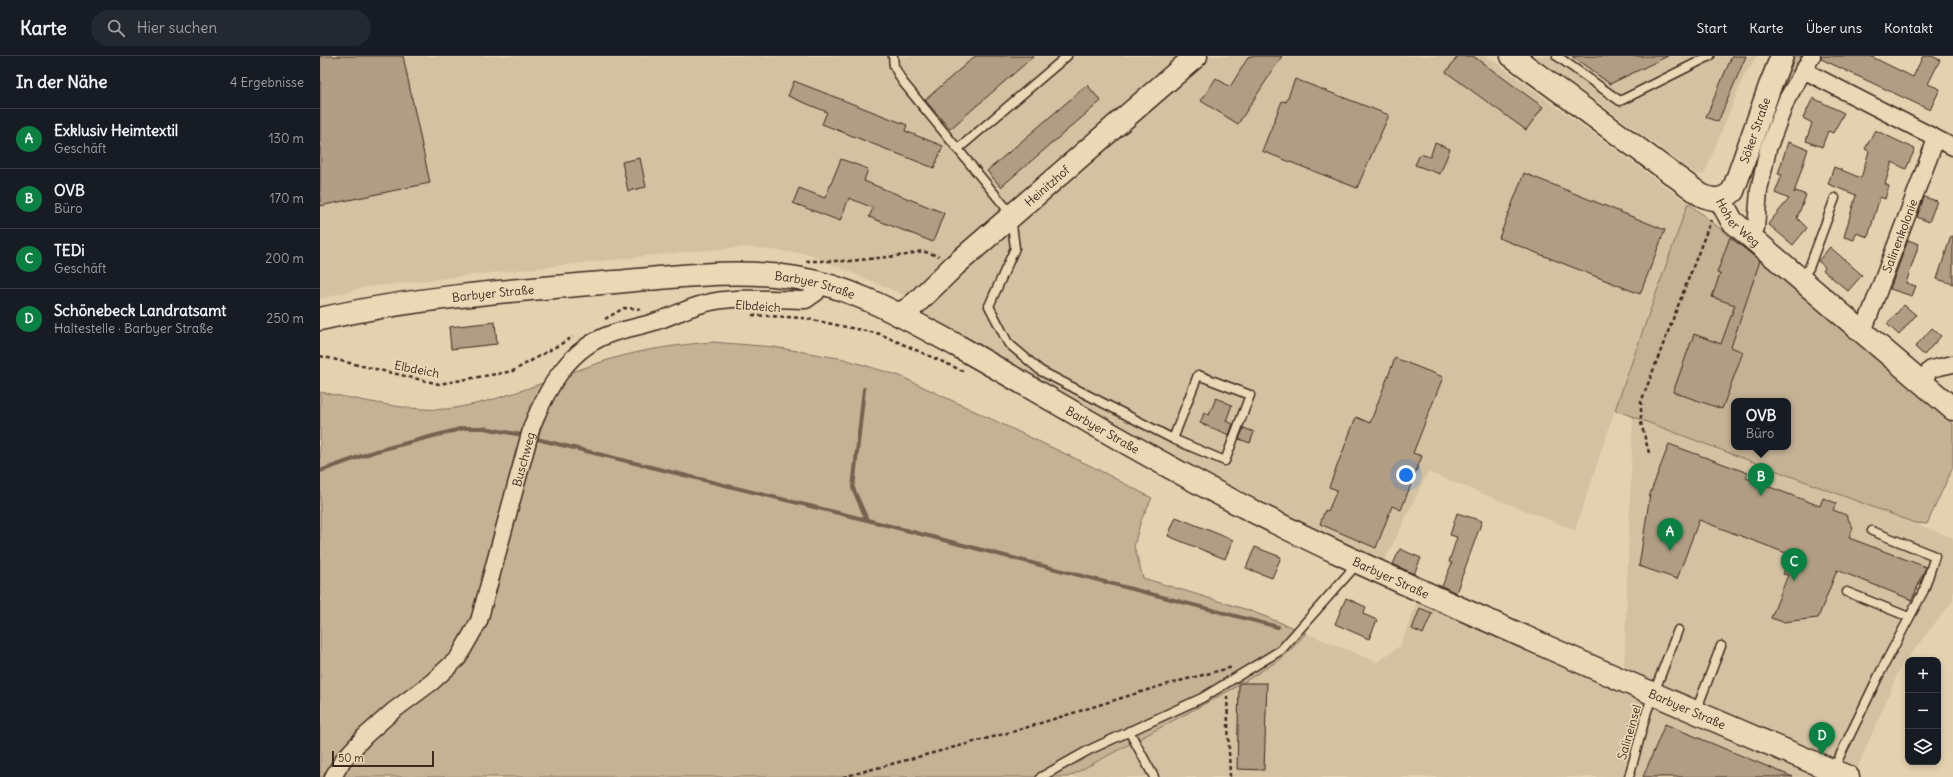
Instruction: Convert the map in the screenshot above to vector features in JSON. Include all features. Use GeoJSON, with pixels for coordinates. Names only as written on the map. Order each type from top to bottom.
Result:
{"type":"FeatureCollection","features":[{"type":"Feature","properties":{"kind":"street","name":"Heinitzhof"},"geometry":{"type":"LineString","coordinates":[[898,314],[907,310],[955,265],[1196,56]]}},
{"type":"Feature","properties":{"kind":"street","name":"Hoher Weg"},"geometry":{"type":"LineString","coordinates":[[1512,56],[1701,195],[1710,200],[1720,199],[1732,221],[1953,409]]}},
{"type":"Feature","properties":{"kind":"street","name":"Söker Straße"},"geometry":{"type":"LineString","coordinates":[[1720,199],[1733,191],[1762,106],[1782,56]]}},
{"type":"Feature","properties":{"kind":"street"},"geometry":{"type":"LineString","coordinates":[[1749,236],[1756,228],[1759,190],[1768,149],[1787,99],[1812,56]]}},
{"type":"Feature","properties":{"kind":"street"},"geometry":{"type":"LineString","coordinates":[[1803,70],[1953,147]]}},
{"type":"Feature","properties":{"kind":"street","name":"Salinenkolonie"},"geometry":{"type":"LineString","coordinates":[[1863,332],[1936,139]]}},
{"type":"Feature","properties":{"kind":"street","name":"Barbyer Straße"},"geometry":{"type":"LineString","coordinates":[[320,319],[423,300],[671,278],[742,274],[775,275],[797,278],[848,291],[898,314],[1001,370],[1184,476],[1289,530],[1358,563],[1654,694],[1841,774]]}},
{"type":"Feature","properties":{"kind":"street","name":"Buschweg"},"geometry":{"type":"LineString","coordinates":[[333,777],[343,760],[365,736],[393,711],[432,682],[458,658],[479,621],[532,426],[544,397],[564,366],[584,348],[612,333],[656,322],[703,304],[717,301],[806,300],[816,293],[821,283]]}},
{"type":"Feature","properties":{"kind":"street"},"geometry":{"type":"LineString","coordinates":[[1920,382],[1931,369],[1951,366]]}},
{"type":"Feature","properties":{"kind":"lane"},"geometry":{"type":"LineString","coordinates":[[893,56],[894,66],[902,81],[1007,209],[1011,217],[1015,248],[989,306],[1008,343],[1041,371],[1174,440],[1225,461],[1250,395],[1198,375],[1174,440]]}},
{"type":"Feature","properties":{"kind":"lane"},"geometry":{"type":"LineString","coordinates":[[958,149],[1067,56]]}},
{"type":"Feature","properties":{"kind":"lane"},"geometry":{"type":"LineString","coordinates":[[1557,56],[1620,101],[1710,56]]}},
{"type":"Feature","properties":{"kind":"lane"},"geometry":{"type":"LineString","coordinates":[[1800,280],[1808,268],[1835,198]]}},
{"type":"Feature","properties":{"kind":"lane"},"geometry":{"type":"LineString","coordinates":[[1841,774],[1881,671],[1924,590],[1935,556],[1872,531]]}},
{"type":"Feature","properties":{"kind":"lane"},"geometry":{"type":"LineString","coordinates":[[1041,777],[1089,750],[1202,698],[1281,650],[1358,563]]}},
{"type":"Feature","properties":{"kind":"lane"},"geometry":{"type":"LineString","coordinates":[[1847,592],[1910,617]]}},
{"type":"Feature","properties":{"kind":"lane","name":"Salineinsel"},"geometry":{"type":"LineString","coordinates":[[1629,777],[1647,711],[1678,630]]}},
{"type":"Feature","properties":{"kind":"lane"},"geometry":{"type":"LineString","coordinates":[[1695,712],[1721,646]]}},
{"type":"Feature","properties":{"kind":"lane"},"geometry":{"type":"LineString","coordinates":[[1129,731],[1154,777]]}},
{"type":"Feature","properties":{"kind":"path"},"geometry":{"type":"LineString","coordinates":[[1649,453],[1641,423],[1642,402],[1720,199]]}},
{"type":"Feature","properties":{"kind":"path"},"geometry":{"type":"LineString","coordinates":[[798,261],[850,261],[906,255],[922,251],[941,257]]}},
{"type":"Feature","properties":{"kind":"path"},"geometry":{"type":"LineString","coordinates":[[604,320],[624,308],[647,309]]}},
{"type":"Feature","properties":{"kind":"path","name":"Elbdeich"},"geometry":{"type":"LineString","coordinates":[[748,314],[803,318],[880,334],[967,372]]}},
{"type":"Feature","properties":{"kind":"path","name":"Elbdeich"},"geometry":{"type":"LineString","coordinates":[[320,356],[439,384],[514,371],[576,336]]}},
{"type":"Feature","properties":{"kind":"path"},"geometry":{"type":"LineString","coordinates":[[843,777],[1015,731],[1157,687],[1229,667],[1251,668]]}},
{"type":"Feature","properties":{"kind":"path"},"geometry":{"type":"LineString","coordinates":[[1226,683],[1230,777]]}},
{"type":"Feature","properties":{"kind":"shaded area"},"geometry":{"type":"Polygon","coordinates":[[[320,56],[1487,56],[1688,203],[1615,410],[1575,530],[1428,472],[1384,562],[1294,518],[1144,441],[943,327],[900,293],[808,254],[746,247],[683,252],[366,287],[320,299],[320,56]]]}},
{"type":"Feature","properties":{"kind":"shaded area"},"geometry":{"type":"Polygon","coordinates":[[[1534,56],[1757,56],[1744,76],[1704,175],[1695,173],[1534,56]]]}},
{"type":"Feature","properties":{"kind":"shaded area"},"geometry":{"type":"Polygon","coordinates":[[[1791,56],[1805,56],[1776,109],[1780,80],[1791,56]]]}},
{"type":"Feature","properties":{"kind":"shaded area"},"geometry":{"type":"Polygon","coordinates":[[[1688,203],[1778,275],[1953,424],[1953,467],[1927,524],[1915,523],[1615,410],[1688,203]]]}},
{"type":"Feature","properties":{"kind":"shaded area"},"geometry":{"type":"Polygon","coordinates":[[[712,342],[774,347],[844,359],[900,376],[1091,466],[1152,498],[1141,520],[1134,546],[1143,578],[1251,611],[1306,633],[1284,657],[1234,688],[1068,777],[320,777],[320,392],[388,405],[423,409],[455,408],[515,393],[611,359],[662,348],[712,342]]]}},
{"type":"Feature","properties":{"kind":"shaded area"},"geometry":{"type":"Polygon","coordinates":[[[1633,417],[1953,538],[1953,601],[1908,657],[1905,657],[1905,661],[1901,666],[1856,771],[1624,671],[1633,417]]]}},
{"type":"Feature","properties":{"kind":"shaded area"},"geometry":{"type":"Polygon","coordinates":[[[1417,602],[1829,777],[1068,777],[1234,688],[1284,657],[1306,633],[1377,662],[1400,646],[1417,602]]]}},
{"type":"Feature","properties":{"kind":"building"},"geometry":{"type":"Polygon","coordinates":[[[320,56],[403,56],[430,183],[320,206],[320,56]]]}},
{"type":"Feature","properties":{"kind":"building"},"geometry":{"type":"Polygon","coordinates":[[[975,56],[1034,56],[950,129],[925,100],[975,56]]]}},
{"type":"Feature","properties":{"kind":"building"},"geometry":{"type":"Polygon","coordinates":[[[1249,56],[1282,56],[1238,124],[1201,101],[1216,78],[1230,87],[1249,56]]]}},
{"type":"Feature","properties":{"kind":"building"},"geometry":{"type":"Polygon","coordinates":[[[1458,56],[1473,56],[1543,107],[1526,130],[1446,72],[1458,56]]]}},
{"type":"Feature","properties":{"kind":"building"},"geometry":{"type":"Polygon","coordinates":[[[1572,56],[1668,56],[1610,84],[1572,56]]]}},
{"type":"Feature","properties":{"kind":"building"},"geometry":{"type":"Polygon","coordinates":[[[1732,56],[1746,56],[1718,122],[1706,117],[1732,56]]]}},
{"type":"Feature","properties":{"kind":"building"},"geometry":{"type":"Polygon","coordinates":[[[1821,56],[1870,56],[1913,77],[1923,56],[1932,56],[1940,60],[1928,84],[1940,89],[1930,110],[1821,59],[1821,56]]]}},
{"type":"Feature","properties":{"kind":"building"},"geometry":{"type":"Polygon","coordinates":[[[1295,79],[1389,115],[1357,188],[1262,151],[1282,101],[1286,102],[1295,79]]]}},
{"type":"Feature","properties":{"kind":"building"},"geometry":{"type":"Polygon","coordinates":[[[794,81],[907,125],[905,131],[943,146],[934,168],[822,124],[827,112],[788,96],[794,81]]]}},
{"type":"Feature","properties":{"kind":"building"},"geometry":{"type":"Polygon","coordinates":[[[1087,85],[1101,101],[1001,187],[987,171],[1087,85]]]}},
{"type":"Feature","properties":{"kind":"building"},"geometry":{"type":"Polygon","coordinates":[[[1813,98],[1844,113],[1833,133],[1828,131],[1822,147],[1806,141],[1812,123],[1803,118],[1813,98]]]}},
{"type":"Feature","properties":{"kind":"building"},"geometry":{"type":"Polygon","coordinates":[[[1875,130],[1915,149],[1906,169],[1892,162],[1885,184],[1889,186],[1885,199],[1880,197],[1868,237],[1856,233],[1854,240],[1844,237],[1856,195],[1828,184],[1834,167],[1861,178],[1869,151],[1865,149],[1875,130]]]}},
{"type":"Feature","properties":{"kind":"building"},"geometry":{"type":"Polygon","coordinates":[[[1788,142],[1808,149],[1794,193],[1796,191],[1806,195],[1797,218],[1807,228],[1793,245],[1768,224],[1789,199],[1775,193],[1782,175],[1778,174],[1788,142]]]}},
{"type":"Feature","properties":{"kind":"building"},"geometry":{"type":"Polygon","coordinates":[[[1435,143],[1450,149],[1440,174],[1415,165],[1420,154],[1430,157],[1435,143]]]}},
{"type":"Feature","properties":{"kind":"building"},"geometry":{"type":"Polygon","coordinates":[[[640,158],[646,187],[628,191],[622,162],[640,158]]]}},
{"type":"Feature","properties":{"kind":"building"},"geometry":{"type":"Polygon","coordinates":[[[841,159],[868,169],[864,181],[944,213],[933,242],[869,217],[873,208],[849,198],[840,221],[793,203],[799,188],[825,198],[841,159]]]}},
{"type":"Feature","properties":{"kind":"building"},"geometry":{"type":"Polygon","coordinates":[[[1524,173],[1665,230],[1640,294],[1499,238],[1524,173]]]}},
{"type":"Feature","properties":{"kind":"building"},"geometry":{"type":"Polygon","coordinates":[[[1924,197],[1937,201],[1929,222],[1917,217],[1924,197]]]}},
{"type":"Feature","properties":{"kind":"building"},"geometry":{"type":"Polygon","coordinates":[[[1951,236],[1953,236],[1953,284],[1937,279],[1951,236]]]}},
{"type":"Feature","properties":{"kind":"building"},"geometry":{"type":"Polygon","coordinates":[[[1730,237],[1760,261],[1731,347],[1743,352],[1722,409],[1673,392],[1694,334],[1721,344],[1735,305],[1712,297],[1720,274],[1717,273],[1730,237]]]}},
{"type":"Feature","properties":{"kind":"building"},"geometry":{"type":"Polygon","coordinates":[[[1908,240],[1919,244],[1906,283],[1916,286],[1912,296],[1890,289],[1908,240]]]}},
{"type":"Feature","properties":{"kind":"building"},"geometry":{"type":"Polygon","coordinates":[[[1830,247],[1862,275],[1848,291],[1823,270],[1825,267],[1818,261],[1830,247]]]}},
{"type":"Feature","properties":{"kind":"building"},"geometry":{"type":"Polygon","coordinates":[[[1904,305],[1916,315],[1899,335],[1887,324],[1904,305]]]}},
{"type":"Feature","properties":{"kind":"building"},"geometry":{"type":"Polygon","coordinates":[[[495,322],[497,344],[451,349],[449,327],[495,322]]]}},
{"type":"Feature","properties":{"kind":"building"},"geometry":{"type":"Polygon","coordinates":[[[1932,328],[1941,336],[1924,355],[1915,347],[1932,328]]]}},
{"type":"Feature","properties":{"kind":"building"},"geometry":{"type":"Polygon","coordinates":[[[1395,358],[1443,377],[1413,453],[1422,456],[1401,510],[1392,506],[1376,548],[1320,524],[1325,510],[1328,511],[1337,490],[1329,487],[1356,417],[1370,423],[1395,358]]]}},
{"type":"Feature","properties":{"kind":"building"},"geometry":{"type":"Polygon","coordinates":[[[1216,398],[1232,405],[1226,421],[1233,424],[1229,435],[1200,423],[1204,413],[1209,415],[1216,398]]]}},
{"type":"Feature","properties":{"kind":"building"},"geometry":{"type":"Polygon","coordinates":[[[1244,428],[1254,432],[1250,443],[1239,439],[1244,428]]]}},
{"type":"Feature","properties":{"kind":"building"},"geometry":{"type":"Polygon","coordinates":[[[1669,444],[1748,473],[1746,478],[1820,506],[1823,498],[1836,503],[1833,510],[1846,515],[1853,528],[1849,538],[1926,567],[1912,600],[1837,570],[1818,618],[1783,622],[1771,618],[1788,575],[1783,574],[1791,555],[1699,520],[1677,579],[1639,566],[1650,494],[1669,444]]]}},
{"type":"Feature","properties":{"kind":"building"},"geometry":{"type":"Polygon","coordinates":[[[1457,513],[1482,521],[1456,593],[1442,586],[1452,563],[1449,562],[1457,537],[1450,535],[1457,513]]]}},
{"type":"Feature","properties":{"kind":"building"},"geometry":{"type":"Polygon","coordinates":[[[1176,517],[1233,540],[1225,559],[1168,536],[1176,517]]]}},
{"type":"Feature","properties":{"kind":"building"},"geometry":{"type":"Polygon","coordinates":[[[1255,547],[1281,557],[1272,578],[1246,568],[1255,547]]]}},
{"type":"Feature","properties":{"kind":"building"},"geometry":{"type":"Polygon","coordinates":[[[1400,549],[1421,558],[1414,574],[1393,564],[1400,549]]]}},
{"type":"Feature","properties":{"kind":"building"},"geometry":{"type":"Polygon","coordinates":[[[1346,598],[1366,607],[1363,614],[1377,620],[1369,639],[1335,624],[1346,598]]]}},
{"type":"Feature","properties":{"kind":"building"},"geometry":{"type":"Polygon","coordinates":[[[1420,608],[1432,613],[1423,634],[1412,629],[1420,608]]]}},
{"type":"Feature","properties":{"kind":"building"},"geometry":{"type":"Polygon","coordinates":[[[1239,683],[1267,683],[1264,770],[1237,769],[1239,683]]]}},
{"type":"Feature","properties":{"kind":"building"},"geometry":{"type":"Polygon","coordinates":[[[1665,724],[1793,777],[1643,777],[1665,724]]]}},
{"type":"Feature","properties":{"kind":"waterway"},"geometry":{"type":"LineString","coordinates":[[864,389],[853,488],[867,520]]}},
{"type":"Feature","properties":{"kind":"waterway"},"geometry":{"type":"LineString","coordinates":[[320,471],[376,451],[464,428],[484,428],[527,436]]}},
{"type":"Feature","properties":{"kind":"waterway"},"geometry":{"type":"LineString","coordinates":[[533,438],[867,520],[1278,627]]}},
{"type":"Feature","properties":{"kind":"place","name":"OVB"},"geometry":{"type":"Point","coordinates":[1761,496]}},
{"type":"Feature","properties":{"kind":"place","name":"Exklusiv Heimtextil"},"geometry":{"type":"Point","coordinates":[1670,551]}},
{"type":"Feature","properties":{"kind":"place","name":"TEDi"},"geometry":{"type":"Point","coordinates":[1794,581]}},
{"type":"Feature","properties":{"kind":"place","name":"Schönebeck Landratsamt"},"geometry":{"type":"Point","coordinates":[1822,755]}}]}
